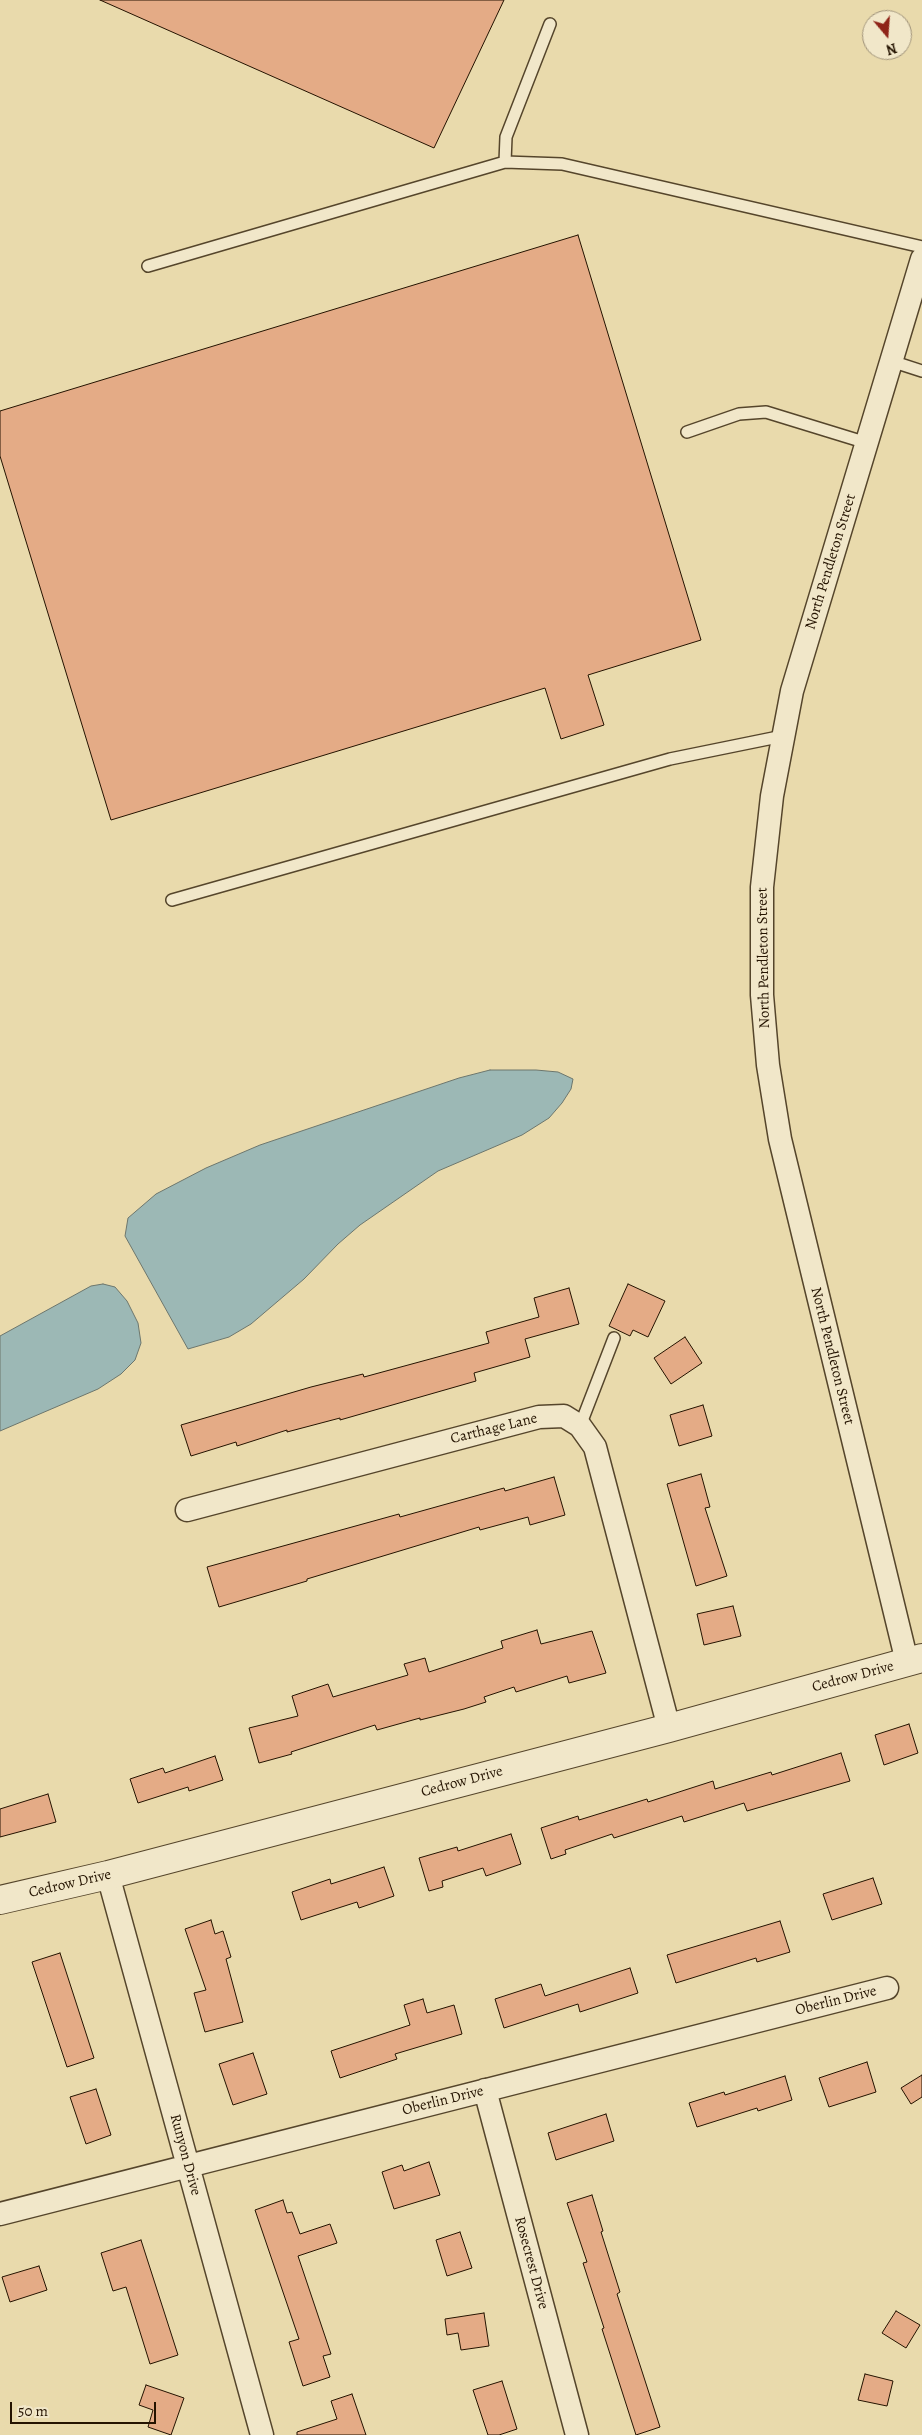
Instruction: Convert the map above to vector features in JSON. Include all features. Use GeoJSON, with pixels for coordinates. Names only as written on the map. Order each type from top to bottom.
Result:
{"type":"FeatureCollection","features":[{"type":"Feature","properties":{"kind":"street","name":"North Pendleton Street"},"geometry":{"type":"LineString","coordinates":[[915,1660],[780,1139],[768,1065],[762,995],[762,887],[772,796],[792,691],[922,260]]}},
{"type":"Feature","properties":{"kind":"street","name":"Carthage Lane"},"geometry":{"type":"LineString","coordinates":[[187,1510],[538,1416],[564,1416],[580,1426]]}},
{"type":"Feature","properties":{"kind":"street"},"geometry":{"type":"LineString","coordinates":[[580,1426],[595,1447],[669,1728]]}},
{"type":"Feature","properties":{"kind":"street","name":"Cedrow Drive"},"geometry":{"type":"LineString","coordinates":[[0,1900],[108,1875],[669,1728],[915,1660]]}},
{"type":"Feature","properties":{"kind":"street","name":"Runyon Drive"},"geometry":{"type":"LineString","coordinates":[[108,1875],[262,2435]]}},
{"type":"Feature","properties":{"kind":"street","name":"Oberlin Drive"},"geometry":{"type":"LineString","coordinates":[[0,2214],[887,1988]]}},
{"type":"Feature","properties":{"kind":"street","name":"Rosecrest Drive"},"geometry":{"type":"LineString","coordinates":[[485,2090],[577,2435]]}},
{"type":"Feature","properties":{"kind":"lane"},"geometry":{"type":"LineString","coordinates":[[505,162],[506,137],[550,24]]}},
{"type":"Feature","properties":{"kind":"lane"},"geometry":{"type":"LineString","coordinates":[[148,266],[505,162],[562,164],[922,247]]}},
{"type":"Feature","properties":{"kind":"lane"},"geometry":{"type":"LineString","coordinates":[[891,361],[922,371]]}},
{"type":"Feature","properties":{"kind":"lane"},"geometry":{"type":"LineString","coordinates":[[686,432],[739,414],[766,412],[866,443]]}},
{"type":"Feature","properties":{"kind":"lane"},"geometry":{"type":"LineString","coordinates":[[172,900],[670,759],[783,736]]}},
{"type":"Feature","properties":{"kind":"lane"},"geometry":{"type":"LineString","coordinates":[[580,1426],[614,1338]]}},
{"type":"Feature","properties":{"kind":"water"},"geometry":{"type":"Polygon","coordinates":[[[490,1070],[558,1072],[573,1079],[571,1089],[549,1118],[522,1135],[438,1171],[360,1225],[338,1244],[304,1279],[251,1324],[229,1337],[188,1349],[125,1236],[128,1218],[156,1194],[206,1168],[260,1145],[459,1078],[490,1070]]]}},
{"type":"Feature","properties":{"kind":"water"},"geometry":{"type":"Polygon","coordinates":[[[103,1284],[115,1287],[127,1301],[138,1323],[141,1343],[135,1360],[121,1374],[98,1389],[0,1431],[0,1336],[91,1286],[103,1284]]]}},
{"type":"Feature","properties":{"kind":"building"},"geometry":{"type":"Polygon","coordinates":[[[100,0],[504,0],[434,148],[100,0]]]}},
{"type":"Feature","properties":{"kind":"building"},"geometry":{"type":"Polygon","coordinates":[[[578,235],[701,640],[588,675],[604,725],[561,739],[545,688],[111,820],[0,456],[0,411],[578,235]]]}},
{"type":"Feature","properties":{"kind":"building"},"geometry":{"type":"Polygon","coordinates":[[[628,1284],[665,1301],[648,1337],[633,1330],[630,1336],[609,1326],[628,1284]]]}},
{"type":"Feature","properties":{"kind":"building"},"geometry":{"type":"Polygon","coordinates":[[[569,1288],[579,1324],[525,1339],[530,1357],[474,1373],[476,1381],[340,1420],[340,1418],[287,1432],[287,1430],[237,1446],[236,1442],[191,1456],[181,1425],[311,1387],[363,1374],[364,1377],[489,1343],[486,1332],[539,1317],[534,1298],[569,1288]]]}},
{"type":"Feature","properties":{"kind":"building"},"geometry":{"type":"Polygon","coordinates":[[[685,1337],[702,1363],[671,1384],[654,1358],[685,1337]]]}},
{"type":"Feature","properties":{"kind":"building"},"geometry":{"type":"Polygon","coordinates":[[[703,1405],[712,1436],[679,1446],[670,1415],[703,1405]]]}},
{"type":"Feature","properties":{"kind":"building"},"geometry":{"type":"Polygon","coordinates":[[[701,1474],[710,1507],[705,1508],[727,1576],[696,1586],[667,1484],[701,1474]]]}},
{"type":"Feature","properties":{"kind":"building"},"geometry":{"type":"Polygon","coordinates":[[[554,1477],[565,1515],[530,1525],[528,1517],[480,1530],[479,1527],[219,1607],[207,1567],[399,1514],[400,1517],[504,1488],[505,1491],[554,1477]]]}},
{"type":"Feature","properties":{"kind":"building"},"geometry":{"type":"Polygon","coordinates":[[[733,1606],[741,1636],[704,1645],[697,1614],[733,1606]]]}},
{"type":"Feature","properties":{"kind":"building"},"geometry":{"type":"Polygon","coordinates":[[[537,1630],[541,1644],[592,1631],[606,1673],[569,1683],[567,1676],[516,1692],[514,1687],[484,1697],[486,1702],[464,1709],[420,1720],[420,1718],[377,1730],[375,1725],[291,1752],[292,1754],[259,1763],[249,1728],[298,1716],[292,1696],[328,1684],[333,1697],[408,1675],[404,1664],[425,1658],[429,1672],[503,1648],[501,1641],[537,1630]]]}},
{"type":"Feature","properties":{"kind":"building"},"geometry":{"type":"Polygon","coordinates":[[[909,1724],[918,1753],[884,1765],[875,1735],[909,1724]]]}},
{"type":"Feature","properties":{"kind":"building"},"geometry":{"type":"Polygon","coordinates":[[[841,1753],[850,1781],[747,1811],[744,1803],[684,1822],[682,1816],[614,1838],[612,1834],[565,1850],[566,1854],[551,1859],[541,1828],[578,1816],[579,1820],[647,1799],[648,1802],[713,1781],[715,1789],[771,1772],[772,1775],[841,1753]]]}},
{"type":"Feature","properties":{"kind":"building"},"geometry":{"type":"Polygon","coordinates":[[[215,1756],[223,1780],[189,1791],[188,1787],[138,1803],[130,1779],[163,1768],[165,1773],[215,1756]]]}},
{"type":"Feature","properties":{"kind":"building"},"geometry":{"type":"Polygon","coordinates":[[[48,1794],[56,1822],[0,1837],[0,1809],[48,1794]]]}},
{"type":"Feature","properties":{"kind":"building"},"geometry":{"type":"Polygon","coordinates":[[[511,1834],[521,1864],[486,1876],[483,1868],[442,1881],[443,1887],[429,1891],[419,1858],[457,1847],[458,1851],[511,1834]]]}},
{"type":"Feature","properties":{"kind":"building"},"geometry":{"type":"Polygon","coordinates":[[[384,1867],[394,1896],[359,1908],[357,1902],[301,1920],[292,1892],[330,1879],[331,1884],[384,1867]]]}},
{"type":"Feature","properties":{"kind":"building"},"geometry":{"type":"Polygon","coordinates":[[[873,1878],[882,1904],[832,1920],[823,1894],[873,1878]]]}},
{"type":"Feature","properties":{"kind":"building"},"geometry":{"type":"Polygon","coordinates":[[[211,1920],[215,1934],[223,1931],[231,1957],[226,1959],[243,2022],[205,2032],[194,1993],[206,1990],[185,1929],[211,1920]]]}},
{"type":"Feature","properties":{"kind":"building"},"geometry":{"type":"Polygon","coordinates":[[[780,1921],[790,1952],[757,1962],[756,1958],[676,1983],[667,1955],[780,1921]]]}},
{"type":"Feature","properties":{"kind":"building"},"geometry":{"type":"Polygon","coordinates":[[[60,1953],[94,2058],[67,2067],[32,1962],[60,1953]]]}},
{"type":"Feature","properties":{"kind":"building"},"geometry":{"type":"Polygon","coordinates":[[[630,1968],[638,1993],[580,2012],[578,2004],[504,2028],[495,1999],[541,1984],[545,1996],[630,1968]]]}},
{"type":"Feature","properties":{"kind":"building"},"geometry":{"type":"Polygon","coordinates":[[[423,1999],[427,2013],[454,2005],[462,2034],[395,2054],[397,2059],[340,2078],[331,2051],[410,2025],[404,2005],[423,1999]]]}},
{"type":"Feature","properties":{"kind":"building"},"geometry":{"type":"Polygon","coordinates":[[[253,2053],[267,2094],[233,2105],[219,2064],[253,2053]]]}},
{"type":"Feature","properties":{"kind":"building"},"geometry":{"type":"Polygon","coordinates":[[[867,2062],[876,2092],[829,2107],[819,2078],[867,2062]]]}},
{"type":"Feature","properties":{"kind":"building"},"geometry":{"type":"Polygon","coordinates":[[[922,2075],[922,2097],[911,2104],[901,2088],[922,2075]]]}},
{"type":"Feature","properties":{"kind":"building"},"geometry":{"type":"Polygon","coordinates":[[[785,2076],[792,2100],[758,2111],[757,2108],[697,2127],[689,2103],[724,2092],[725,2095],[785,2076]]]}},
{"type":"Feature","properties":{"kind":"building"},"geometry":{"type":"Polygon","coordinates":[[[96,2089],[111,2135],[86,2144],[70,2097],[96,2089]]]}},
{"type":"Feature","properties":{"kind":"building"},"geometry":{"type":"Polygon","coordinates":[[[606,2114],[614,2141],[556,2160],[548,2133],[606,2114]]]}},
{"type":"Feature","properties":{"kind":"building"},"geometry":{"type":"Polygon","coordinates":[[[429,2162],[440,2195],[394,2209],[382,2172],[402,2165],[404,2171],[429,2162]]]}},
{"type":"Feature","properties":{"kind":"building"},"geometry":{"type":"Polygon","coordinates":[[[592,2195],[603,2231],[601,2232],[620,2292],[617,2294],[660,2427],[636,2435],[602,2329],[604,2328],[583,2263],[587,2262],[567,2203],[592,2195]]]}},
{"type":"Feature","properties":{"kind":"building"},"geometry":{"type":"Polygon","coordinates":[[[283,2200],[287,2213],[292,2212],[300,2234],[330,2224],[337,2243],[298,2256],[331,2354],[323,2356],[330,2377],[303,2386],[289,2342],[299,2339],[255,2210],[283,2200]]]}},
{"type":"Feature","properties":{"kind":"building"},"geometry":{"type":"Polygon","coordinates":[[[460,2232],[472,2268],[447,2276],[436,2240],[460,2232]]]}},
{"type":"Feature","properties":{"kind":"building"},"geometry":{"type":"Polygon","coordinates":[[[141,2240],[178,2355],[150,2364],[126,2287],[113,2291],[101,2253],[141,2240]]]}},
{"type":"Feature","properties":{"kind":"building"},"geometry":{"type":"Polygon","coordinates":[[[39,2266],[47,2290],[10,2302],[2,2277],[39,2266]]]}},
{"type":"Feature","properties":{"kind":"building"},"geometry":{"type":"Polygon","coordinates":[[[896,2311],[920,2325],[906,2348],[882,2333],[896,2311]]]}},
{"type":"Feature","properties":{"kind":"building"},"geometry":{"type":"Polygon","coordinates":[[[484,2313],[489,2346],[461,2350],[458,2333],[447,2335],[445,2319],[484,2313]]]}},
{"type":"Feature","properties":{"kind":"building"},"geometry":{"type":"Polygon","coordinates":[[[865,2374],[893,2381],[887,2406],[858,2400],[865,2374]]]}},
{"type":"Feature","properties":{"kind":"building"},"geometry":{"type":"Polygon","coordinates":[[[502,2381],[517,2429],[499,2435],[488,2435],[473,2390],[502,2381]]]}},
{"type":"Feature","properties":{"kind":"building"},"geometry":{"type":"Polygon","coordinates":[[[146,2385],[184,2398],[171,2435],[148,2427],[153,2410],[139,2405],[146,2385]]]}},
{"type":"Feature","properties":{"kind":"building"},"geometry":{"type":"Polygon","coordinates":[[[352,2394],[366,2435],[297,2435],[297,2432],[337,2419],[331,2401],[352,2394]]]}}]}
